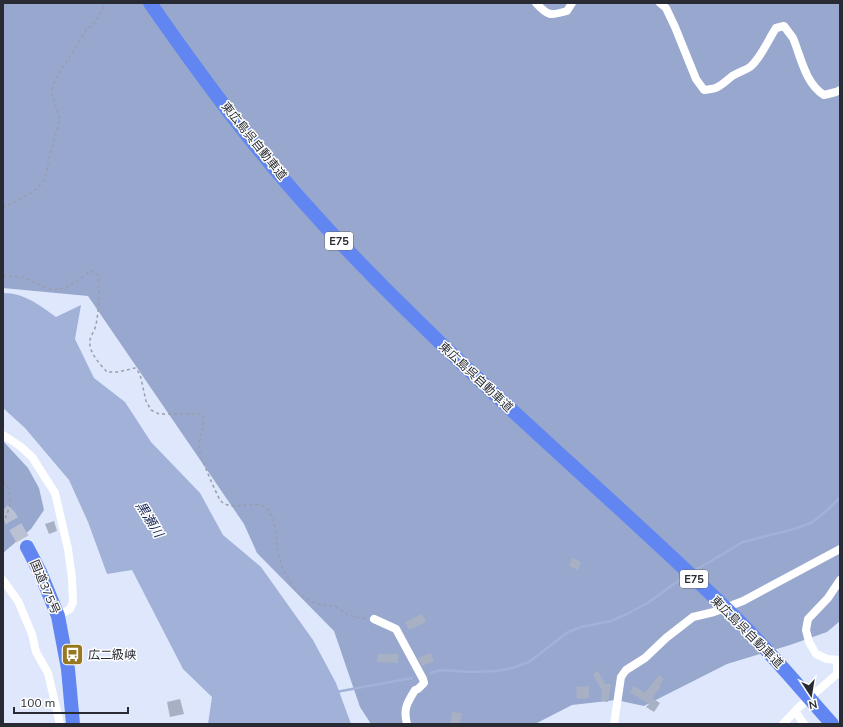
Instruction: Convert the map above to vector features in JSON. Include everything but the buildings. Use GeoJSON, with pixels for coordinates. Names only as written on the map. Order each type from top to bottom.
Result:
{"type":"FeatureCollection","features":[{"type":"Feature","properties":{"kind":"highway","name":"東広島呉自動車道"},"geometry":{"type":"LineString","coordinates":[[150,3],[268,161],[315,215],[369,273],[558,453],[636,524],[752,636],[788,672],[832,724]]}},
{"type":"Feature","properties":{"kind":"highway","name":"国道375号"},"geometry":{"type":"LineString","coordinates":[[27,547],[40,572],[58,616],[68,669],[74,724]]}},
{"type":"Feature","properties":{"kind":"street"},"geometry":{"type":"LineString","coordinates":[[536,3],[544,12],[552,15],[567,12],[572,3]]}},
{"type":"Feature","properties":{"kind":"street"},"geometry":{"type":"LineString","coordinates":[[660,3],[666,8],[675,26],[696,79],[704,90],[715,90],[723,85],[732,76],[750,66],[757,58],[776,28],[784,26],[792,37],[805,69],[819,91],[824,95],[840,90]]}},
{"type":"Feature","properties":{"kind":"street"},"geometry":{"type":"LineString","coordinates":[[3,435],[20,446],[32,457],[55,493],[68,549],[72,578],[73,602],[70,609],[58,616]]}},
{"type":"Feature","properties":{"kind":"street"},"geometry":{"type":"LineString","coordinates":[[614,724],[621,677],[626,670],[645,658],[666,638],[693,617],[714,612],[743,601],[840,549]]}},
{"type":"Feature","properties":{"kind":"street"},"geometry":{"type":"LineString","coordinates":[[3,580],[18,601],[32,634],[36,652],[48,673],[60,724]]}},
{"type":"Feature","properties":{"kind":"street"},"geometry":{"type":"LineString","coordinates":[[783,724],[796,709],[837,674],[838,660],[827,659],[816,654],[809,642],[806,630],[808,619],[828,598],[840,580]]}},
{"type":"Feature","properties":{"kind":"street"},"geometry":{"type":"LineString","coordinates":[[374,620],[396,629],[423,679],[424,683],[418,690],[415,690],[407,703],[404,714],[407,724]]}},
{"type":"Feature","properties":{"kind":"street"},"geometry":{"type":"LineString","coordinates":[[796,709],[804,724]]}},
{"type":"Feature","properties":{"kind":"path"},"geometry":{"type":"LineString","coordinates":[[3,208],[33,192],[43,182],[60,119],[52,94],[53,86],[56,78],[86,30],[96,21],[106,3]]}},
{"type":"Feature","properties":{"kind":"path"},"geometry":{"type":"LineString","coordinates":[[3,276],[22,277],[53,290],[66,288],[91,271],[98,275],[100,291],[99,307],[95,328],[90,340],[92,350],[97,360],[107,372],[118,372],[135,368],[140,374],[146,401],[151,410],[159,414],[202,414],[204,423],[199,443],[200,452],[220,500],[226,505],[263,506],[270,511],[277,537],[280,561],[286,576],[298,593],[314,603],[336,607],[348,615],[374,620]]}},
{"type":"Feature","properties":{"kind":"path"},"geometry":{"type":"LineString","coordinates":[[3,482],[8,486],[11,493],[11,501],[3,524]]}},
{"type":"Feature","properties":{"kind":"shaded area"},"geometry":{"type":"Polygon","coordinates":[[[3,3],[840,3],[840,621],[827,632],[727,664],[644,706],[616,700],[572,705],[535,724],[371,724],[360,707],[334,631],[257,553],[244,524],[88,296],[3,288],[3,3]]]}},
{"type":"Feature","properties":{"kind":"shaded area"},"geometry":{"type":"Polygon","coordinates":[[[3,441],[28,468],[39,488],[44,510],[31,529],[3,553],[3,441]]]}},
{"type":"Feature","properties":{"kind":"water","name":"黒瀬川"},"geometry":{"type":"Polygon","coordinates":[[[3,293],[25,297],[56,317],[81,305],[75,339],[94,378],[125,402],[151,442],[200,493],[223,535],[261,567],[313,640],[336,683],[351,724],[208,724],[212,697],[183,669],[132,570],[107,574],[88,522],[69,480],[25,428],[3,408],[3,293]]]}},
{"type":"Feature","properties":{"kind":"waterway"},"geometry":{"type":"LineString","coordinates":[[694,571],[743,542],[794,529],[811,523],[840,498]]}},
{"type":"Feature","properties":{"kind":"waterway"},"geometry":{"type":"LineString","coordinates":[[431,673],[440,670],[472,672],[497,671],[529,662],[568,632],[581,627],[611,621],[627,614],[649,602],[685,576]]}},
{"type":"Feature","properties":{"kind":"waterway"},"geometry":{"type":"LineString","coordinates":[[336,692],[412,678]]}},
{"type":"Feature","properties":{"kind":"tunnel"},"geometry":{"type":"LineString","coordinates":[[3,510],[9,516],[27,547]]}},
{"type":"Feature","properties":{"kind":"place","name":"広二級峡"},"geometry":{"type":"Point","coordinates":[73,655]}}]}
